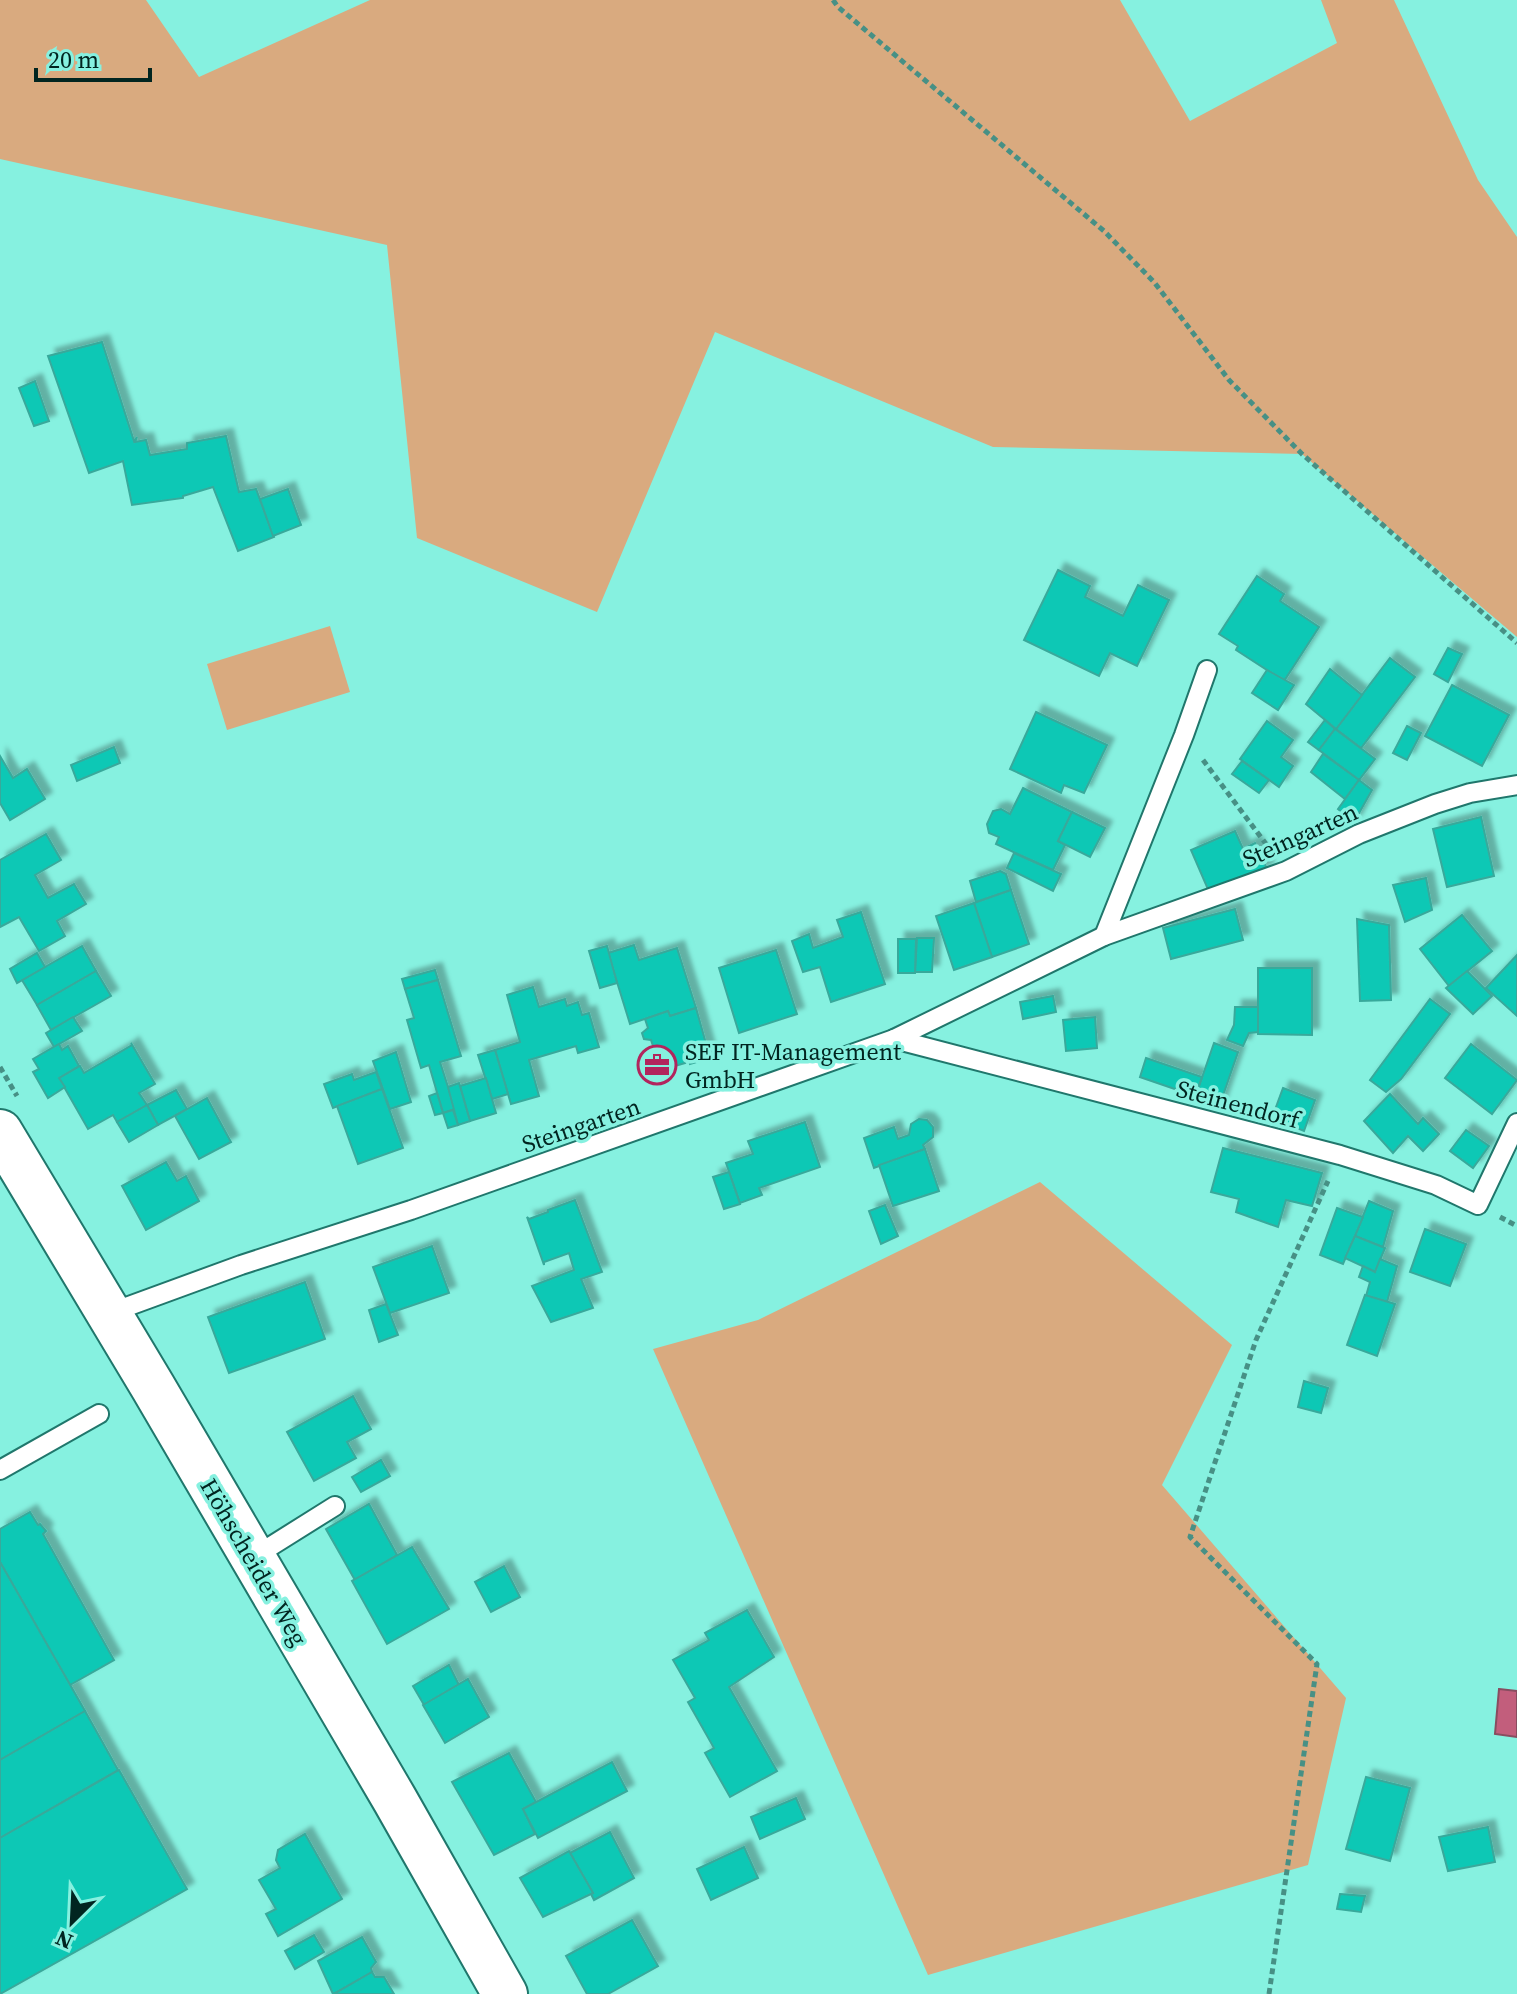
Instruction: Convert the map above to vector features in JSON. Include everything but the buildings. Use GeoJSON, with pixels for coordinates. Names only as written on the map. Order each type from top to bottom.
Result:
{"type":"FeatureCollection","features":[{"type":"Feature","properties":{"kind":"main road","name":"Höhscheider Weg"},"geometry":{"type":"LineString","coordinates":[[0,1132],[395,1800],[505,1994]]}},
{"type":"Feature","properties":{"kind":"lane"},"geometry":{"type":"LineString","coordinates":[[1104,936],[1207,670]]}},
{"type":"Feature","properties":{"kind":"lane","name":"Steingarten"},"geometry":{"type":"LineString","coordinates":[[107,1314],[894,1039],[1104,936],[1286,871],[1359,834],[1435,804],[1470,793],[1517,785]]}},
{"type":"Feature","properties":{"kind":"lane","name":"Steinendorf"},"geometry":{"type":"LineString","coordinates":[[894,1039],[1340,1155],[1436,1185],[1478,1205],[1517,1123]]}},
{"type":"Feature","properties":{"kind":"lane"},"geometry":{"type":"LineString","coordinates":[[0,1470],[99,1414]]}},
{"type":"Feature","properties":{"kind":"lane"},"geometry":{"type":"LineString","coordinates":[[252,1558],[335,1506]]}},
{"type":"Feature","properties":{"kind":"path"},"geometry":{"type":"LineString","coordinates":[[833,0],[1104,231],[1154,282],[1239,391],[1302,454],[1517,643]]}},
{"type":"Feature","properties":{"kind":"path"},"geometry":{"type":"LineString","coordinates":[[1184,735],[1286,871]]}},
{"type":"Feature","properties":{"kind":"path"},"geometry":{"type":"LineString","coordinates":[[1269,1994],[1317,1664],[1190,1537],[1256,1340],[1340,1155]]}},
{"type":"Feature","properties":{"kind":"shaded area"},"geometry":{"type":"Polygon","coordinates":[[[0,0],[146,0],[199,77],[370,0],[1120,0],[1190,121],[1337,43],[1321,0],[1394,0],[1478,180],[1517,237],[1517,637],[1302,454],[993,447],[715,332],[597,612],[417,538],[387,245],[0,159],[0,0]]]}},
{"type":"Feature","properties":{"kind":"shaded area"},"geometry":{"type":"Polygon","coordinates":[[[330,626],[350,692],[227,730],[207,664],[330,626]]]}},
{"type":"Feature","properties":{"kind":"shaded area"},"geometry":{"type":"Polygon","coordinates":[[[1040,1182],[1232,1345],[1162,1485],[1346,1698],[1308,1865],[928,1975],[653,1349],[758,1320],[1040,1182]]]}},
{"type":"Feature","properties":{"kind":"shaded area"},"geometry":{"type":"Polygon","coordinates":[[[1499,1689],[1517,1691],[1517,1737],[1495,1734],[1499,1689]]]}},
{"type":"Feature","properties":{"kind":"place","name":"SEF IT-Management GmbH"},"geometry":{"type":"Point","coordinates":[657,1065]}}]}
